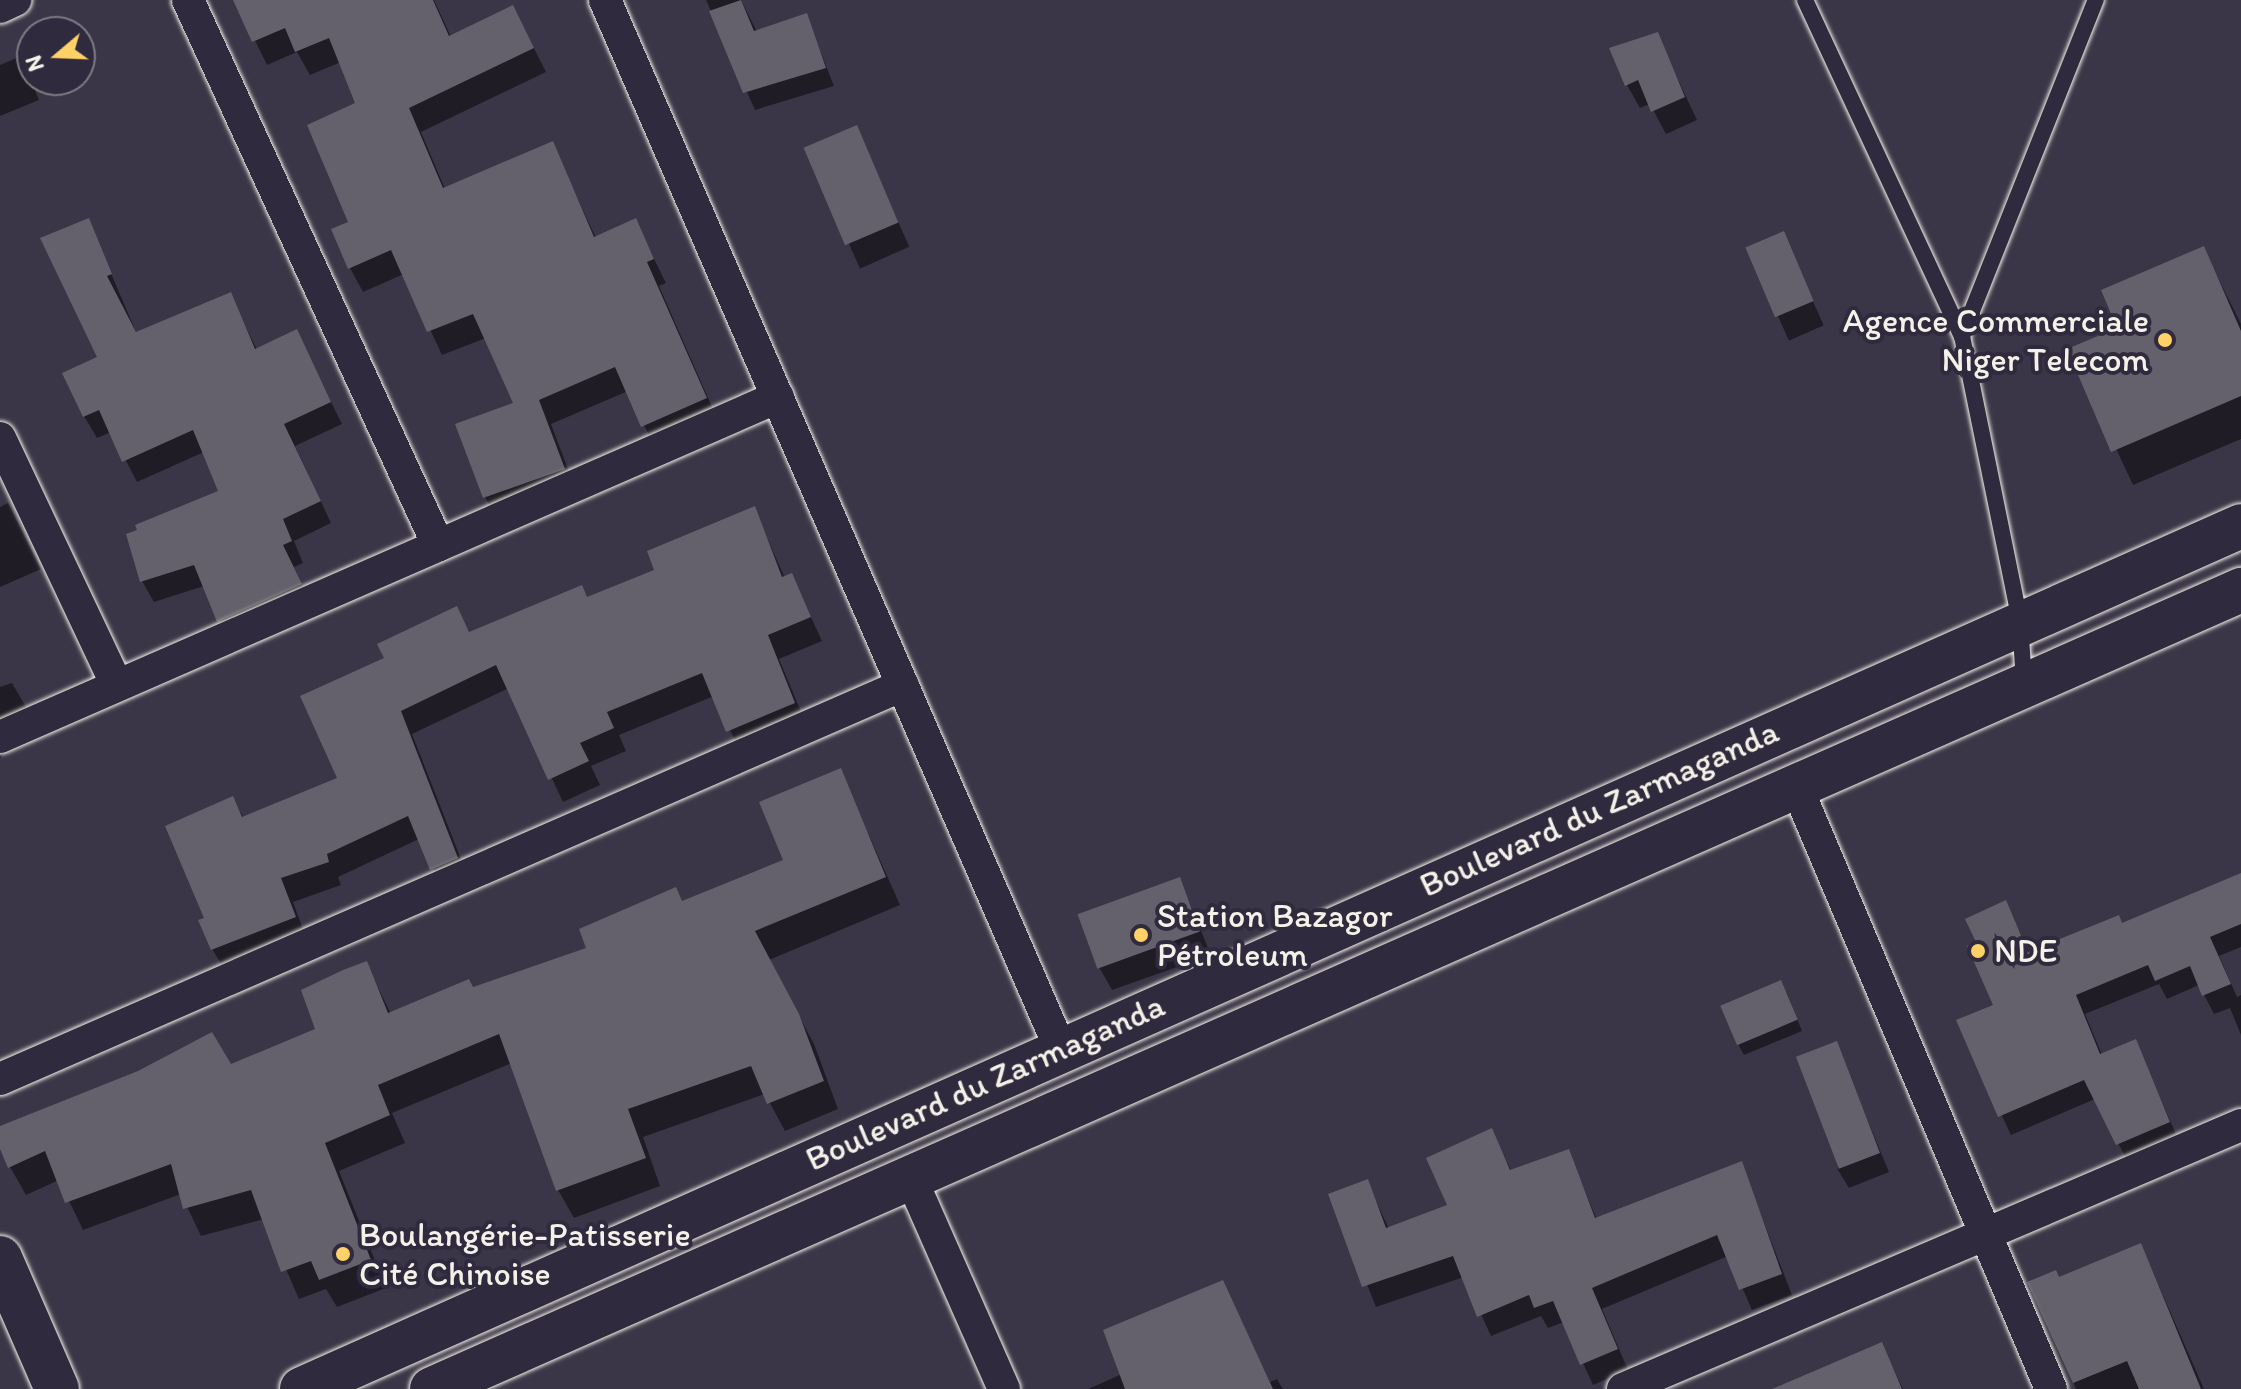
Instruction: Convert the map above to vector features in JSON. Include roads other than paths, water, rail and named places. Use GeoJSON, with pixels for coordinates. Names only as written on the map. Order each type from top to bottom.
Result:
{"type":"FeatureCollection","features":[{"type":"Feature","properties":{"kind":"main road","name":"Boulevard du Zarmaganda"},"geometry":{"type":"LineString","coordinates":[[302,1389],[1060,1048],[2241,526]]}},
{"type":"Feature","properties":{"kind":"main road","name":"Boulevard du Zarmaganda"},"geometry":{"type":"LineString","coordinates":[[432,1389],[1795,783],[2241,590]]}},
{"type":"Feature","properties":{"kind":"main road"},"geometry":{"type":"LineString","coordinates":[[1176,997],[1201,1046]]}},
{"type":"Feature","properties":{"kind":"main road"},"geometry":{"type":"LineString","coordinates":[[0,1258],[57,1389]]}},
{"type":"Feature","properties":{"kind":"street"},"geometry":{"type":"LineString","coordinates":[[0,7],[15,0]]}},
{"type":"Feature","properties":{"kind":"street"},"geometry":{"type":"LineString","coordinates":[[188,0],[438,545]]}},
{"type":"Feature","properties":{"kind":"street"},"geometry":{"type":"LineString","coordinates":[[605,0],[1060,1048]]}},
{"type":"Feature","properties":{"kind":"street"},"geometry":{"type":"LineString","coordinates":[[0,737],[778,397]]}},
{"type":"Feature","properties":{"kind":"street"},"geometry":{"type":"LineString","coordinates":[[0,438],[117,685]]}},
{"type":"Feature","properties":{"kind":"street"},"geometry":{"type":"LineString","coordinates":[[0,1079],[903,685]]}},
{"type":"Feature","properties":{"kind":"street"},"geometry":{"type":"LineString","coordinates":[[1795,783],[1982,1236],[2051,1389]]}},
{"type":"Feature","properties":{"kind":"street"},"geometry":{"type":"LineString","coordinates":[[1623,1389],[2241,1125]]}},
{"type":"Feature","properties":{"kind":"street"},"geometry":{"type":"LineString","coordinates":[[910,1176],[1004,1389]]}},
{"type":"Feature","properties":{"kind":"lane"},"geometry":{"type":"LineString","coordinates":[[1805,0],[1962,336],[2020,622],[2024,684]]}},
{"type":"Feature","properties":{"kind":"lane"},"geometry":{"type":"LineString","coordinates":[[1962,336],[2096,0]]}},
{"type":"Feature","properties":{"kind":"place","name":"Agence Commerciale Niger Telecom"},"geometry":{"type":"Point","coordinates":[2165,340]}},
{"type":"Feature","properties":{"kind":"place","name":"Station Bazagor Pétroleum"},"geometry":{"type":"Point","coordinates":[1141,935]}},
{"type":"Feature","properties":{"kind":"place","name":"NDE"},"geometry":{"type":"Point","coordinates":[1978,951]}},
{"type":"Feature","properties":{"kind":"place","name":"Boulangérie-Patisserie Cité Chinoise"},"geometry":{"type":"Point","coordinates":[343,1254]}}]}
